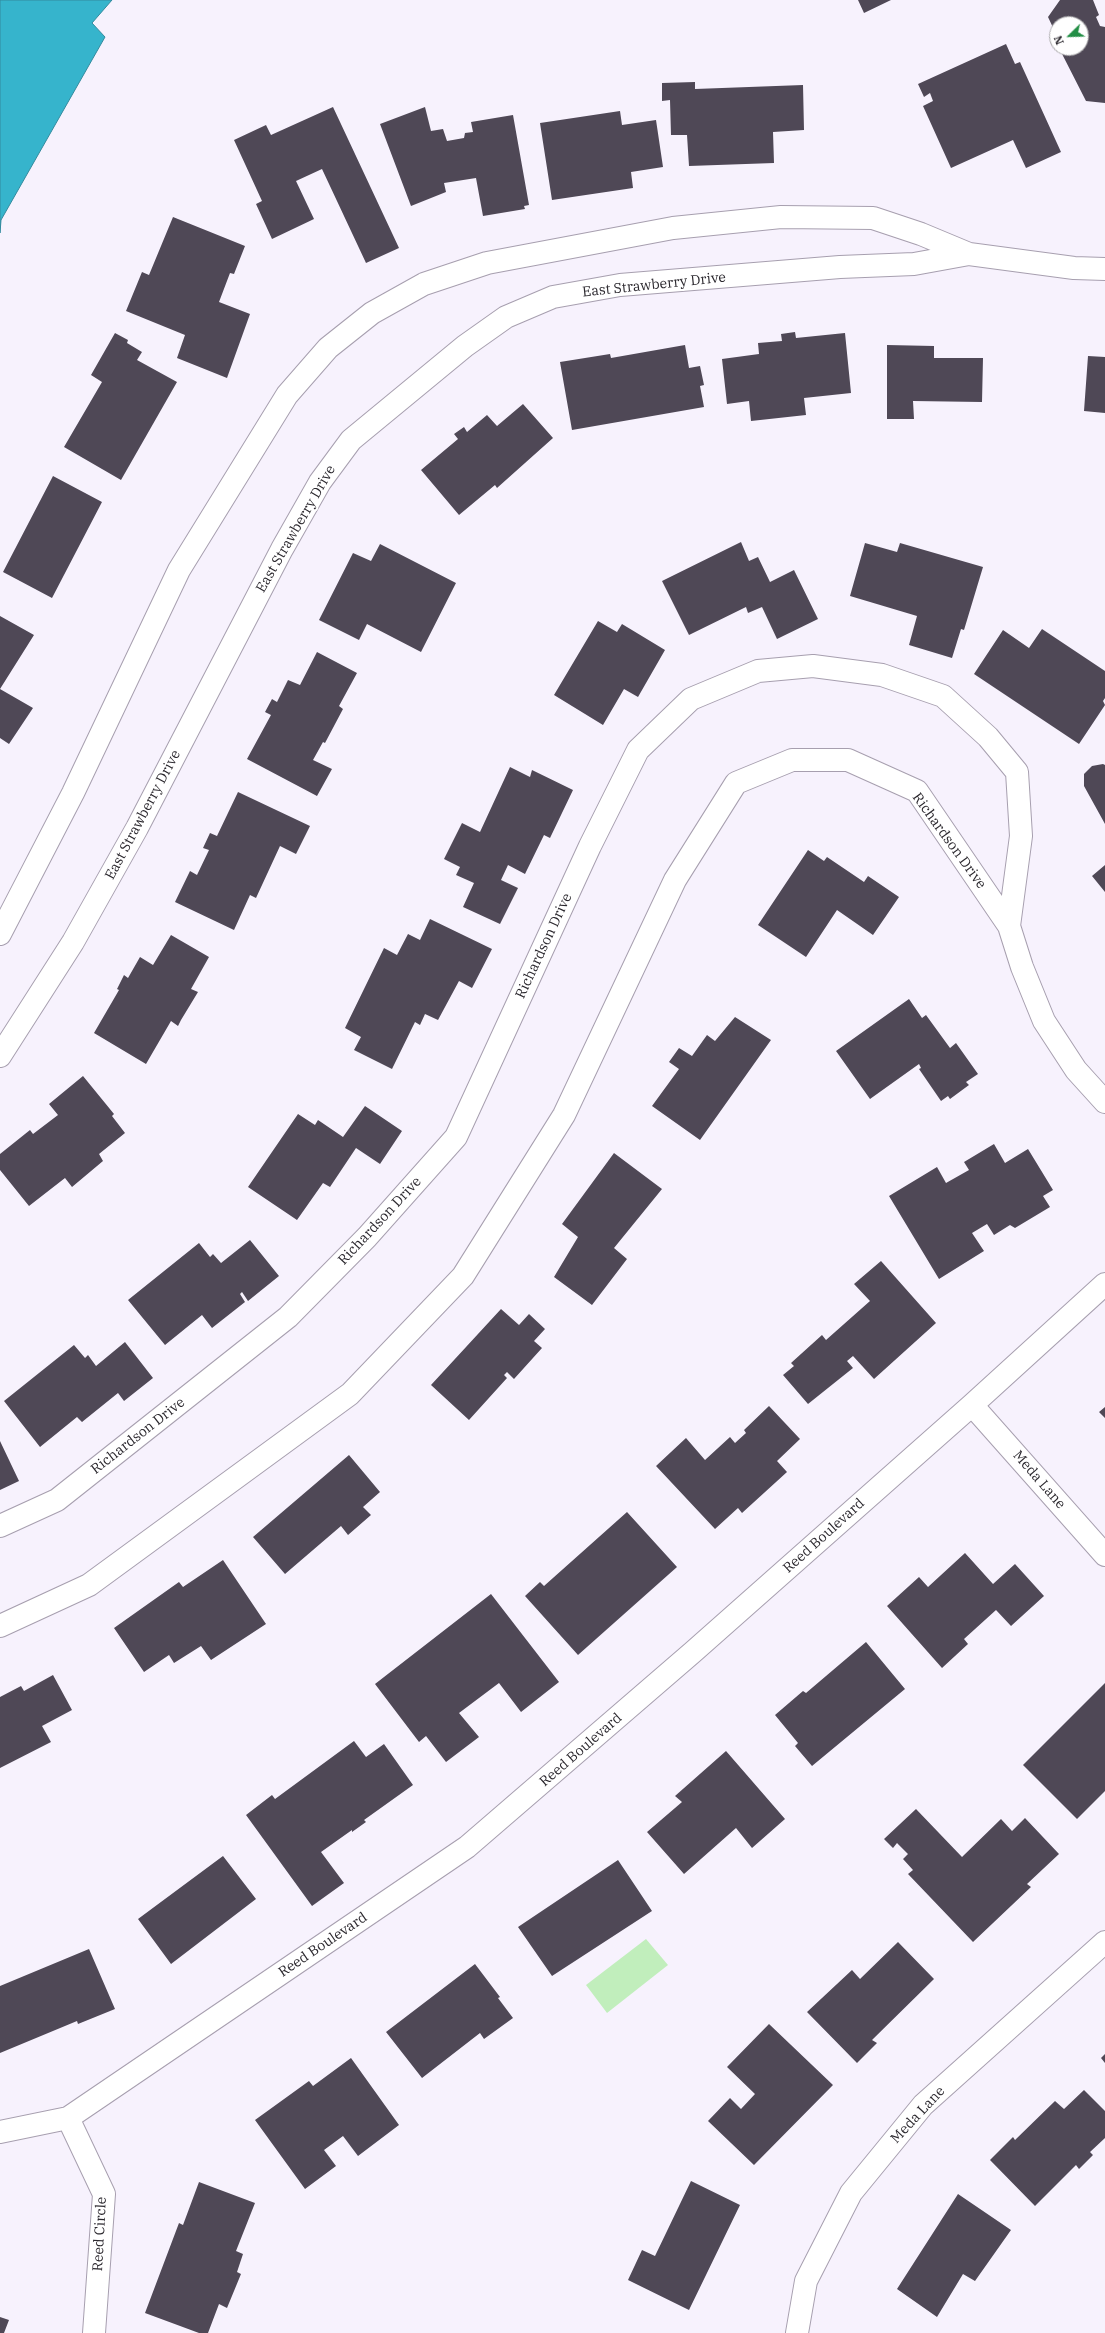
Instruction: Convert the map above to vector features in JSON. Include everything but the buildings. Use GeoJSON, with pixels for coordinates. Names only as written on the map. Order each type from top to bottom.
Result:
{"type":"FeatureCollection","features":[{"type":"Feature","properties":{"kind":"street","name":"East Strawberry Drive"},"geometry":{"type":"LineString","coordinates":[[0,934],[73,793],[182,563],[287,395],[328,348],[372,313],[424,284],[487,263],[673,228],[781,217],[873,218],[921,234],[969,254],[1074,268],[1105,269]]}},
{"type":"Feature","properties":{"kind":"street","name":"East Strawberry Drive"},"geometry":{"type":"LineString","coordinates":[[0,1056],[73,942],[137,828],[282,549],[320,482],[351,440],[465,346],[506,316],[553,297],[620,285],[840,267],[914,264],[969,254]]}},
{"type":"Feature","properties":{"kind":"street","name":"Richardson Drive"},"geometry":{"type":"LineString","coordinates":[[0,1526],[57,1500],[288,1316],[367,1237],[456,1137],[590,846],[638,750],[691,699],[758,671],[813,666],[882,675],[943,696],[988,737],[1017,772],[1021,836],[1009,926]]}},
{"type":"Feature","properties":{"kind":"street","name":"Richardson Drive"},"geometry":{"type":"LineString","coordinates":[[0,1626],[89,1585],[350,1394],[463,1276],[564,1115],[675,880],[736,784],[792,760],[848,760],[917,791],[1009,926],[1022,967],[1044,1021],[1076,1070],[1105,1102]]}},
{"type":"Feature","properties":{"kind":"street","name":"Reed Boulevard"},"geometry":{"type":"LineString","coordinates":[[0,2132],[68,2118],[467,1847],[693,1652],[972,1405],[1105,1284]]}},
{"type":"Feature","properties":{"kind":"street","name":"Meda Lane"},"geometry":{"type":"LineString","coordinates":[[972,1405],[1105,1555]]}},
{"type":"Feature","properties":{"kind":"street","name":"Meda Lane"},"geometry":{"type":"LineString","coordinates":[[797,2333],[806,2281],[851,2193],[923,2105],[1105,1942]]}},
{"type":"Feature","properties":{"kind":"street","name":"Reed Circle"},"geometry":{"type":"LineString","coordinates":[[68,2118],[104,2194],[94,2333]]}},
{"type":"Feature","properties":{"kind":"green space"},"geometry":{"type":"Polygon","coordinates":[[[646,1939],[668,1965],[607,2013],[586,1985],[646,1939]]]}},
{"type":"Feature","properties":{"kind":"water"},"geometry":{"type":"Polygon","coordinates":[[[0,0],[112,0],[92,23],[105,37],[1,220],[0,233],[0,0]]]}}]}
